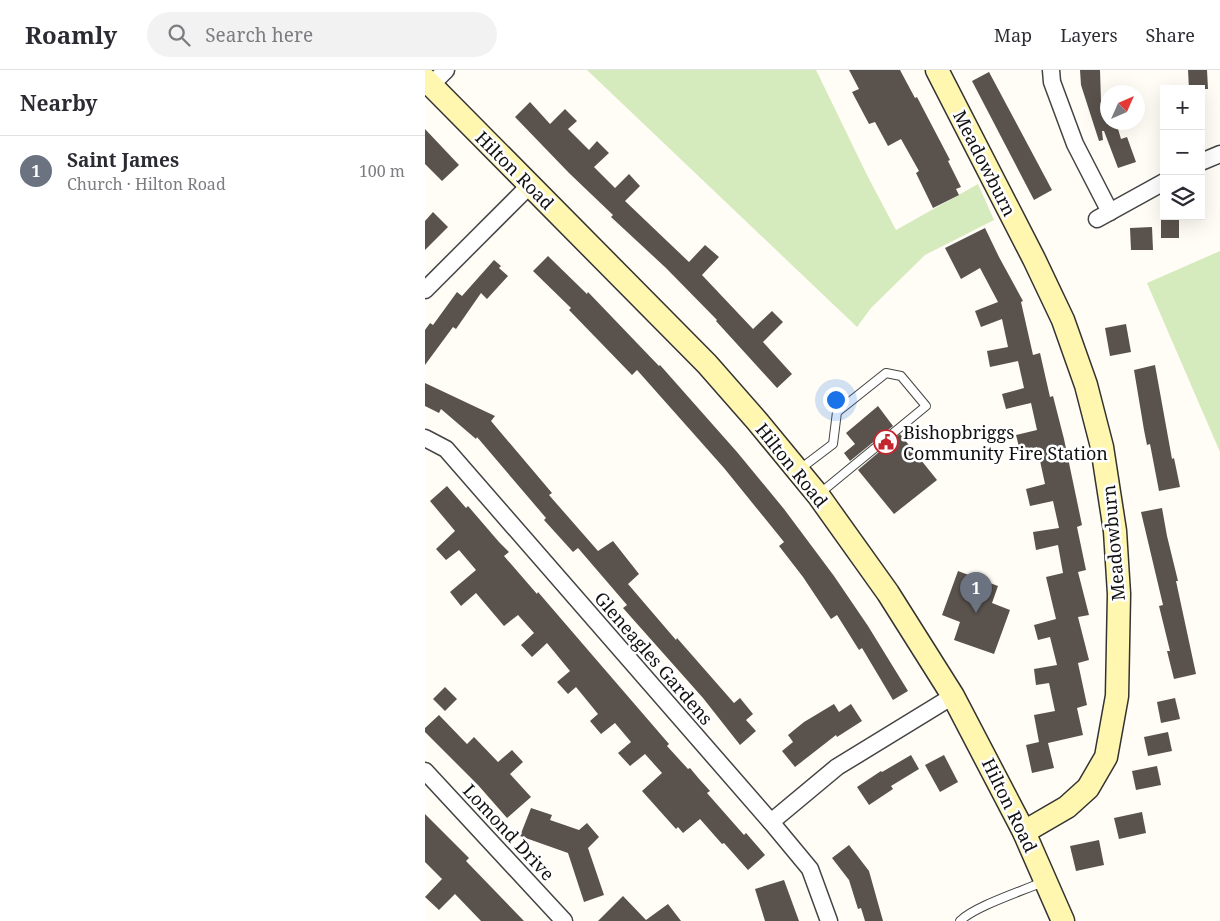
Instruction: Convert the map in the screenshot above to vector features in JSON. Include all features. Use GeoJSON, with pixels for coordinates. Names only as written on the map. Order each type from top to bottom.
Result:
{"type":"FeatureCollection","features":[{"type":"Feature","properties":{"kind":"street","name":"Meadowburn"},"geometry":{"type":"LineString","coordinates":[[937,70],[1034,258],[1063,320],[1086,385],[1102,447],[1115,531],[1119,594],[1117,696],[1106,758],[1088,788],[1067,807],[1024,832]]}},
{"type":"Feature","properties":{"kind":"street"},"geometry":{"type":"LineString","coordinates":[[1051,70],[1052,82],[1103,215],[1160,184]]}},
{"type":"Feature","properties":{"kind":"street","name":"Hilton Road"},"geometry":{"type":"LineString","coordinates":[[434,78],[530,185],[707,364],[818,495],[888,593],[953,696],[992,767],[1024,832],[1063,921]]}},
{"type":"Feature","properties":{"kind":"street"},"geometry":{"type":"LineString","coordinates":[[1205,160],[1220,154]]}},
{"type":"Feature","properties":{"kind":"street"},"geometry":{"type":"LineString","coordinates":[[425,290],[530,185]]}},
{"type":"Feature","properties":{"kind":"street","name":"Gleneagles Gardens"},"geometry":{"type":"LineString","coordinates":[[425,438],[446,450],[771,822],[810,869],[829,921]]}},
{"type":"Feature","properties":{"kind":"street"},"geometry":{"type":"LineString","coordinates":[[771,822],[837,768],[953,696]]}},
{"type":"Feature","properties":{"kind":"street","name":"Lomond Drive"},"geometry":{"type":"LineString","coordinates":[[425,771],[564,921]]}},
{"type":"Feature","properties":{"kind":"lane"},"geometry":{"type":"LineString","coordinates":[[798,470],[833,444],[837,412],[886,373],[901,376],[926,406],[818,495]]}},
{"type":"Feature","properties":{"kind":"lane"},"geometry":{"type":"LineString","coordinates":[[960,921],[965,916],[982,907],[1046,881]]}},
{"type":"Feature","properties":{"kind":"green space"},"geometry":{"type":"Polygon","coordinates":[[[587,70],[816,70],[896,230],[978,184],[994,220],[925,255],[871,308],[857,327],[587,70]]]}},
{"type":"Feature","properties":{"kind":"green space"},"geometry":{"type":"Polygon","coordinates":[[[1220,251],[1220,452],[1147,283],[1220,251]]]}},
{"type":"Feature","properties":{"kind":"building"},"geometry":{"type":"Polygon","coordinates":[[[849,70],[900,70],[915,98],[917,97],[950,160],[948,161],[961,187],[956,189],[959,195],[933,208],[916,173],[919,171],[901,139],[888,146],[875,122],[869,124],[852,92],[859,89],[849,70]]]}},
{"type":"Feature","properties":{"kind":"building"},"geometry":{"type":"Polygon","coordinates":[[[1080,70],[1100,70],[1100,130],[1118,130],[1121,139],[1127,137],[1136,162],[1118,168],[1104,131],[1102,131],[1103,140],[1099,141],[1081,85],[1080,70]]]}},
{"type":"Feature","properties":{"kind":"building"},"geometry":{"type":"Polygon","coordinates":[[[1188,70],[1207,70],[1208,89],[1205,89],[1205,85],[1189,85],[1188,70]]]}},
{"type":"Feature","properties":{"kind":"building"},"geometry":{"type":"Polygon","coordinates":[[[989,72],[1052,190],[1034,200],[972,81],[989,72]]]}},
{"type":"Feature","properties":{"kind":"building"},"geometry":{"type":"Polygon","coordinates":[[[530,102],[550,124],[565,109],[577,121],[568,129],[589,150],[597,141],[609,153],[594,167],[615,188],[629,174],[640,186],[625,201],[689,262],[705,245],[719,257],[702,275],[753,329],[772,311],[783,322],[763,342],[792,374],[777,388],[717,320],[666,268],[611,217],[613,215],[515,117],[530,102]]]}},
{"type":"Feature","properties":{"kind":"building"},"geometry":{"type":"Polygon","coordinates":[[[425,129],[459,165],[442,181],[425,164],[425,129]]]}},
{"type":"Feature","properties":{"kind":"building"},"geometry":{"type":"Polygon","coordinates":[[[433,212],[448,227],[425,250],[425,221],[433,212]]]}},
{"type":"Feature","properties":{"kind":"building"},"geometry":{"type":"Polygon","coordinates":[[[1161,220],[1179,220],[1179,238],[1161,238],[1161,220]]]}},
{"type":"Feature","properties":{"kind":"building"},"geometry":{"type":"Polygon","coordinates":[[[1152,227],[1153,250],[1131,250],[1130,228],[1152,227]]]}},
{"type":"Feature","properties":{"kind":"building"},"geometry":{"type":"Polygon","coordinates":[[[985,228],[1023,301],[1021,302],[1033,355],[1040,353],[1050,397],[1053,396],[1082,525],[1077,527],[1086,570],[1078,572],[1089,615],[1078,617],[1089,660],[1078,663],[1087,705],[1077,708],[1083,735],[1048,743],[1054,768],[1032,773],[1026,745],[1039,742],[1034,715],[1055,711],[1049,683],[1036,685],[1034,669],[1057,665],[1050,637],[1038,640],[1034,625],[1056,619],[1046,577],[1063,573],[1058,545],[1036,550],[1033,532],[1059,528],[1053,501],[1030,506],[1026,489],[1045,484],[1037,447],[1020,451],[1016,435],[1037,430],[1031,403],[1006,409],[1002,394],[1024,388],[1018,361],[990,367],[987,351],[1008,347],[1002,319],[981,327],[975,311],[998,302],[980,268],[961,279],[945,248],[985,228]]]}},
{"type":"Feature","properties":{"kind":"building"},"geometry":{"type":"Polygon","coordinates":[[[548,256],[587,294],[588,292],[660,365],[737,452],[784,509],[834,576],[868,626],[908,691],[893,700],[862,648],[859,650],[837,615],[831,619],[803,577],[779,546],[784,542],[724,468],[637,370],[632,375],[569,310],[571,308],[533,271],[548,256]]]}},
{"type":"Feature","properties":{"kind":"building"},"geometry":{"type":"Polygon","coordinates":[[[494,260],[501,266],[499,268],[508,276],[487,299],[481,293],[456,329],[453,327],[425,365],[425,330],[430,323],[433,325],[457,292],[462,296],[494,260]]]}},
{"type":"Feature","properties":{"kind":"building"},"geometry":{"type":"Polygon","coordinates":[[[1126,324],[1131,352],[1110,356],[1105,328],[1126,324]]]}},
{"type":"Feature","properties":{"kind":"building"},"geometry":{"type":"Polygon","coordinates":[[[1155,365],[1172,459],[1174,458],[1180,487],[1159,491],[1150,444],[1147,445],[1134,370],[1155,365]]]}},
{"type":"Feature","properties":{"kind":"building"},"geometry":{"type":"Polygon","coordinates":[[[425,383],[495,416],[491,421],[552,493],[549,495],[598,551],[613,541],[639,574],[628,584],[734,703],[740,698],[753,714],[746,720],[756,731],[740,745],[703,698],[623,608],[627,605],[578,548],[573,552],[544,520],[546,518],[477,437],[476,439],[441,409],[439,413],[425,406],[425,383]]]}},
{"type":"Feature","properties":{"kind":"building"},"geometry":{"type":"Polygon","coordinates":[[[878,406],[893,426],[850,461],[844,453],[855,444],[846,433],[878,406]]]}},
{"type":"Feature","properties":{"kind":"building"},"geometry":{"type":"Polygon","coordinates":[[[900,434],[937,480],[894,514],[858,470],[900,434]]]}},
{"type":"Feature","properties":{"kind":"building"},"geometry":{"type":"Polygon","coordinates":[[[447,486],[466,508],[468,506],[509,552],[504,556],[537,594],[538,592],[669,744],[667,746],[710,791],[707,793],[744,835],[746,833],[765,855],[748,870],[700,819],[683,833],[678,827],[676,829],[642,791],[662,773],[645,754],[630,766],[618,753],[631,742],[615,723],[601,734],[590,721],[598,714],[576,687],[568,694],[557,682],[570,671],[547,643],[532,657],[521,645],[534,633],[518,615],[504,626],[476,593],[461,606],[450,592],[476,570],[459,550],[446,560],[436,549],[455,531],[430,501],[447,486]]]}},
{"type":"Feature","properties":{"kind":"building"},"geometry":{"type":"Polygon","coordinates":[[[1162,508],[1196,674],[1174,679],[1167,651],[1170,651],[1159,606],[1163,605],[1141,512],[1162,508]]]}},
{"type":"Feature","properties":{"kind":"building"},"geometry":{"type":"Polygon","coordinates":[[[958,571],[998,586],[992,603],[1010,610],[994,654],[954,640],[960,622],[942,615],[958,571]]]}},
{"type":"Feature","properties":{"kind":"building"},"geometry":{"type":"Polygon","coordinates":[[[445,687],[457,699],[445,711],[433,699],[445,687]]]}},
{"type":"Feature","properties":{"kind":"building"},"geometry":{"type":"Polygon","coordinates":[[[1175,698],[1180,719],[1161,723],[1157,702],[1175,698]]]}},
{"type":"Feature","properties":{"kind":"building"},"geometry":{"type":"Polygon","coordinates":[[[834,704],[839,712],[851,704],[862,721],[837,737],[836,735],[795,767],[782,751],[793,742],[788,735],[804,722],[834,704]]]}},
{"type":"Feature","properties":{"kind":"building"},"geometry":{"type":"Polygon","coordinates":[[[439,715],[467,744],[474,737],[498,762],[512,750],[523,762],[510,774],[531,797],[507,818],[478,785],[425,732],[425,728],[439,715]]]}},
{"type":"Feature","properties":{"kind":"building"},"geometry":{"type":"Polygon","coordinates":[[[1168,732],[1172,751],[1148,756],[1144,737],[1168,732]]]}},
{"type":"Feature","properties":{"kind":"building"},"geometry":{"type":"Polygon","coordinates":[[[911,755],[919,769],[891,786],[893,789],[869,805],[857,787],[881,771],[911,755]]]}},
{"type":"Feature","properties":{"kind":"building"},"geometry":{"type":"Polygon","coordinates":[[[944,755],[958,782],[940,792],[925,765],[944,755]]]}},
{"type":"Feature","properties":{"kind":"building"},"geometry":{"type":"Polygon","coordinates":[[[1157,766],[1161,785],[1136,790],[1132,771],[1157,766]]]}},
{"type":"Feature","properties":{"kind":"building"},"geometry":{"type":"Polygon","coordinates":[[[531,808],[552,815],[550,820],[579,830],[587,823],[599,837],[588,848],[604,895],[584,902],[568,853],[520,836],[531,808]]]}},
{"type":"Feature","properties":{"kind":"building"},"geometry":{"type":"Polygon","coordinates":[[[1142,812],[1146,833],[1119,839],[1114,818],[1142,812]]]}},
{"type":"Feature","properties":{"kind":"building"},"geometry":{"type":"Polygon","coordinates":[[[425,814],[469,858],[466,861],[524,921],[481,921],[455,894],[439,910],[425,897],[442,879],[425,862],[425,814]]]}},
{"type":"Feature","properties":{"kind":"building"},"geometry":{"type":"Polygon","coordinates":[[[1099,840],[1104,865],[1076,871],[1070,846],[1099,840]]]}},
{"type":"Feature","properties":{"kind":"building"},"geometry":{"type":"Polygon","coordinates":[[[849,845],[869,871],[883,921],[865,921],[861,908],[858,909],[849,880],[832,858],[849,845]]]}},
{"type":"Feature","properties":{"kind":"building"},"geometry":{"type":"Polygon","coordinates":[[[784,880],[799,921],[765,921],[755,889],[784,880]]]}},
{"type":"Feature","properties":{"kind":"building"},"geometry":{"type":"Polygon","coordinates":[[[623,896],[646,920],[668,904],[681,921],[598,921],[623,896]]]}},
{"type":"Feature","properties":{"kind":"place","name":"Bishopbriggs Community Fire Station"},"geometry":{"type":"Point","coordinates":[886,442]}},
{"type":"Feature","properties":{"kind":"place","name":"Saint James"},"geometry":{"type":"Point","coordinates":[976,613]}}]}
